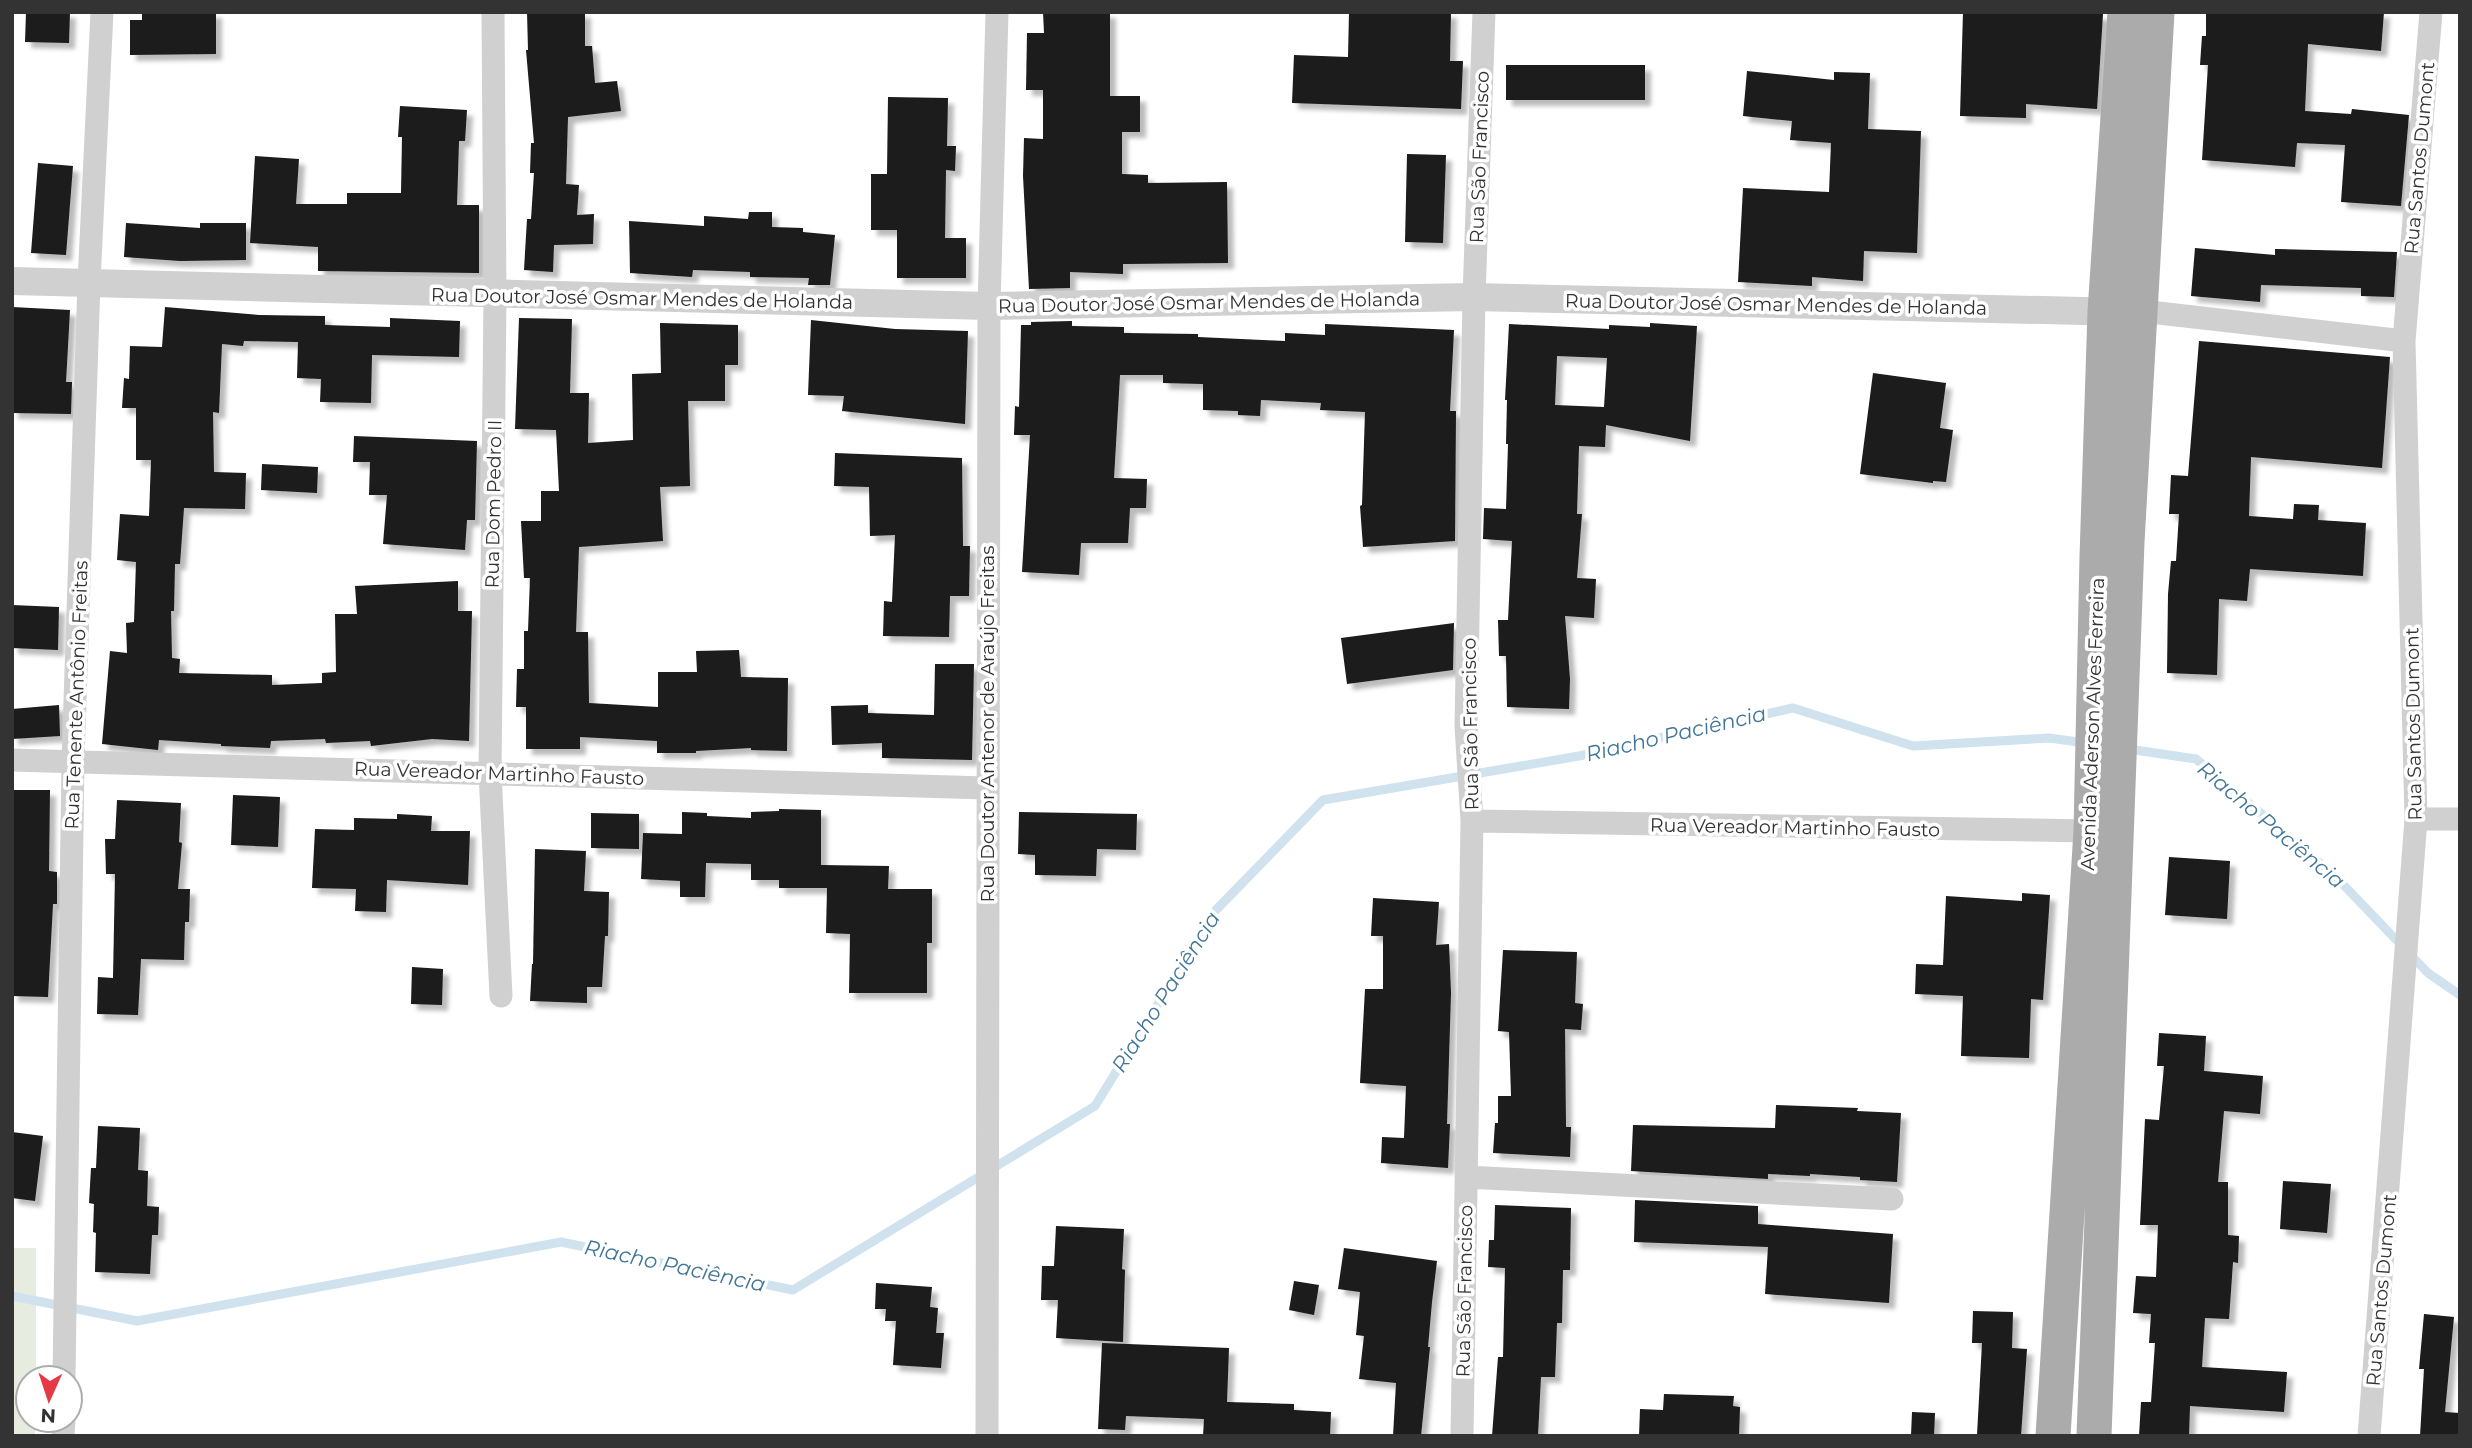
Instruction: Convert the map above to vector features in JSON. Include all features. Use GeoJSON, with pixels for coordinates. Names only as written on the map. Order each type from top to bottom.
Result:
{"type":"FeatureCollection","features":[{"type":"Feature","properties":{"kind":"main road","name":"Avenida Aderson Alves Ferreira"},"geometry":{"type":"LineString","coordinates":[[2094,1436],[2104,834],[2097,557],[2105,312],[2125,12]]}},
{"type":"Feature","properties":{"kind":"main road","name":"Avenida Aderson Alves Ferreira"},"geometry":{"type":"LineString","coordinates":[[2053,1436],[2127,542],[2157,12]]}},
{"type":"Feature","properties":{"kind":"street","name":"Rua Tenente Antônio Freitas"},"geometry":{"type":"LineString","coordinates":[[64,1364],[73,761],[89,282],[102,12]]}},
{"type":"Feature","properties":{"kind":"street","name":"Rua Dom Pedro II"},"geometry":{"type":"LineString","coordinates":[[493,12],[495,295],[490,773],[501,996]]}},
{"type":"Feature","properties":{"kind":"street","name":"Rua Doutor Antenor de Araújo Freitas"},"geometry":{"type":"LineString","coordinates":[[988,1436],[986,789],[989,306],[997,12]]}},
{"type":"Feature","properties":{"kind":"street","name":"Rua São Francisco"},"geometry":{"type":"LineString","coordinates":[[1462,1436],[1472,821],[1466,726],[1474,297],[1484,12]]}},
{"type":"Feature","properties":{"kind":"street","name":"Rua Santos Dumont"},"geometry":{"type":"LineString","coordinates":[[2369,1436],[2416,819],[2404,341],[2431,12]]}},
{"type":"Feature","properties":{"kind":"street","name":"Rua Doutor José Osmar Mendes de Holanda"},"geometry":{"type":"LineString","coordinates":[[12,281],[989,306],[1474,297],[2141,312],[2404,341]]}},
{"type":"Feature","properties":{"kind":"street","name":"Rua Vereador Martinho Fausto"},"geometry":{"type":"LineString","coordinates":[[12,760],[986,789]]}},
{"type":"Feature","properties":{"kind":"street"},"geometry":{"type":"LineString","coordinates":[[2416,819],[2460,819]]}},
{"type":"Feature","properties":{"kind":"street","name":"Rua Vereador Martinho Fausto"},"geometry":{"type":"LineString","coordinates":[[1472,821],[2104,834]]}},
{"type":"Feature","properties":{"kind":"street"},"geometry":{"type":"LineString","coordinates":[[1466,1177],[1892,1199]]}},
{"type":"Feature","properties":{"kind":"shaded area"},"geometry":{"type":"Polygon","coordinates":[[[12,1248],[36,1248],[36,1364],[14,1364],[14,1434],[35,1436],[12,1436],[12,1248]]]}},
{"type":"Feature","properties":{"kind":"building"},"geometry":{"type":"Polygon","coordinates":[[[26,12],[70,12],[69,43],[25,42],[26,12]]]}},
{"type":"Feature","properties":{"kind":"building"},"geometry":{"type":"Polygon","coordinates":[[[142,12],[216,12],[216,54],[130,55],[130,20],[142,20],[142,12]]]}},
{"type":"Feature","properties":{"kind":"building"},"geometry":{"type":"Polygon","coordinates":[[[527,12],[585,12],[585,46],[592,46],[595,83],[617,81],[621,111],[568,117],[566,184],[579,185],[577,215],[594,214],[593,244],[554,245],[553,272],[524,270],[527,219],[531,219],[534,173],[530,173],[531,143],[534,143],[526,50],[527,12]]]}},
{"type":"Feature","properties":{"kind":"building"},"geometry":{"type":"Polygon","coordinates":[[[1043,12],[1110,12],[1110,96],[1140,96],[1140,132],[1122,132],[1122,174],[1148,175],[1148,183],[1227,182],[1228,263],[1123,264],[1123,274],[1070,272],[1070,288],[1029,289],[1023,176],[1024,138],[1043,139],[1043,90],[1026,90],[1027,33],[1044,33],[1043,12]]]}},
{"type":"Feature","properties":{"kind":"building"},"geometry":{"type":"Polygon","coordinates":[[[1349,12],[1451,12],[1450,61],[1463,61],[1461,109],[1292,103],[1294,55],[1348,57],[1349,12]]]}},
{"type":"Feature","properties":{"kind":"building"},"geometry":{"type":"Polygon","coordinates":[[[1963,12],[2103,14],[2097,109],[2026,104],[2026,118],[1960,116],[1963,12]]]}},
{"type":"Feature","properties":{"kind":"building"},"geometry":{"type":"Polygon","coordinates":[[[2206,12],[2384,12],[2381,51],[2308,44],[2305,111],[2351,114],[2352,109],[2409,115],[2401,206],[2341,202],[2345,145],[2297,143],[2295,167],[2202,160],[2208,65],[2200,65],[2202,36],[2206,36],[2206,12]]]}},
{"type":"Feature","properties":{"kind":"building"},"geometry":{"type":"Polygon","coordinates":[[[1506,65],[1645,65],[1645,100],[1506,100],[1506,65]]]}},
{"type":"Feature","properties":{"kind":"building"},"geometry":{"type":"Polygon","coordinates":[[[1747,71],[1834,80],[1834,72],[1870,73],[1868,129],[1921,131],[1917,253],[1864,251],[1863,281],[1812,277],[1812,286],[1738,282],[1743,188],[1829,192],[1831,143],[1790,140],[1792,121],[1743,116],[1747,71]]]}},
{"type":"Feature","properties":{"kind":"building"},"geometry":{"type":"Polygon","coordinates":[[[888,97],[948,98],[947,146],[956,146],[955,171],[946,170],[945,238],[966,238],[966,278],[897,278],[897,230],[871,230],[871,174],[887,174],[888,97]]]}},
{"type":"Feature","properties":{"kind":"building"},"geometry":{"type":"Polygon","coordinates":[[[400,106],[467,110],[465,141],[459,141],[457,205],[479,205],[479,273],[318,271],[318,247],[250,243],[255,156],[299,159],[296,204],[347,204],[347,193],[401,193],[402,137],[398,137],[400,106]]]}},
{"type":"Feature","properties":{"kind":"building"},"geometry":{"type":"Polygon","coordinates":[[[1407,154],[1446,155],[1443,243],[1405,242],[1407,154]]]}},
{"type":"Feature","properties":{"kind":"building"},"geometry":{"type":"Polygon","coordinates":[[[38,163],[73,166],[66,255],[31,253],[38,163]]]}},
{"type":"Feature","properties":{"kind":"building"},"geometry":{"type":"Polygon","coordinates":[[[749,212],[772,212],[772,227],[803,228],[803,232],[835,235],[830,285],[808,285],[809,278],[750,277],[750,272],[693,270],[692,277],[630,273],[629,221],[704,226],[704,216],[748,219],[749,212]]]}},
{"type":"Feature","properties":{"kind":"building"},"geometry":{"type":"Polygon","coordinates":[[[126,223],[200,228],[200,223],[246,223],[246,260],[180,261],[124,257],[126,223]]]}},
{"type":"Feature","properties":{"kind":"building"},"geometry":{"type":"Polygon","coordinates":[[[2195,248],[2275,255],[2275,249],[2397,252],[2394,297],[2361,296],[2361,288],[2261,285],[2260,302],[2191,296],[2195,248]]]}},
{"type":"Feature","properties":{"kind":"building"},"geometry":{"type":"Polygon","coordinates":[[[12,307],[70,310],[66,382],[72,382],[71,414],[12,413],[12,307]]]}},
{"type":"Feature","properties":{"kind":"building"},"geometry":{"type":"Polygon","coordinates":[[[165,307],[259,315],[325,316],[325,325],[390,327],[390,318],[460,321],[459,357],[372,355],[371,403],[320,402],[321,379],[297,378],[298,342],[244,341],[243,346],[222,344],[219,413],[213,412],[214,472],[246,473],[245,509],[184,508],[180,564],[175,564],[174,611],[171,611],[172,658],[180,659],[179,673],[272,675],[272,685],[322,683],[322,673],[336,672],[335,614],[357,614],[355,586],[458,581],[458,611],[472,611],[469,741],[432,739],[371,746],[370,741],[326,743],[325,739],[271,741],[270,748],[159,740],[158,750],[102,744],[110,651],[127,653],[126,623],[134,622],[136,562],[117,560],[120,514],[149,516],[151,460],[136,460],[136,408],[122,408],[124,378],[129,379],[130,346],[162,347],[165,307]]]}},
{"type":"Feature","properties":{"kind":"building"},"geometry":{"type":"Polygon","coordinates":[[[519,318],[572,319],[570,393],[589,393],[588,443],[633,440],[632,374],[661,373],[660,323],[738,325],[738,365],[725,365],[725,401],[688,401],[690,486],[660,487],[663,541],[579,547],[576,632],[588,632],[589,703],[658,707],[658,672],[697,672],[696,651],[739,650],[741,677],[788,678],[787,751],[751,748],[657,753],[657,741],[580,737],[580,749],[526,749],[526,707],[516,707],[517,669],[524,669],[524,631],[528,631],[530,578],[524,578],[521,521],[541,521],[541,491],[559,491],[556,430],[515,429],[519,318]]]}},
{"type":"Feature","properties":{"kind":"building"},"geometry":{"type":"Polygon","coordinates":[[[811,320],[895,329],[968,331],[965,424],[842,411],[844,396],[808,395],[811,320]]]}},
{"type":"Feature","properties":{"kind":"building"},"geometry":{"type":"Polygon","coordinates":[[[1072,321],[1072,326],[1124,327],[1124,333],[1198,334],[1198,337],[1285,341],[1285,333],[1325,335],[1325,324],[1454,330],[1450,411],[1456,411],[1455,541],[1363,547],[1360,506],[1365,412],[1320,410],[1321,403],[1261,400],[1260,416],[1238,415],[1238,411],[1203,410],[1203,384],[1163,383],[1163,375],[1120,375],[1114,478],[1147,479],[1146,508],[1130,508],[1128,543],[1081,543],[1079,575],[1022,572],[1030,435],[1014,435],[1015,406],[1019,407],[1021,325],[1031,325],[1031,322],[1072,321]]]}},
{"type":"Feature","properties":{"kind":"building"},"geometry":{"type":"Polygon","coordinates":[[[1650,323],[1697,326],[1690,441],[1606,425],[1605,447],[1579,446],[1577,514],[1582,514],[1577,578],[1596,579],[1594,618],[1565,616],[1570,679],[1569,709],[1507,707],[1506,656],[1499,656],[1498,620],[1508,620],[1512,541],[1483,539],[1484,508],[1506,509],[1508,444],[1505,400],[1509,324],[1609,329],[1609,325],[1650,327],[1650,323]],[[1557,356],[1555,405],[1604,407],[1607,358],[1557,356]]]}},
{"type":"Feature","properties":{"kind":"building"},"geometry":{"type":"Polygon","coordinates":[[[2199,341],[2390,357],[2382,468],[2251,457],[2249,516],[2293,519],[2294,504],[2319,505],[2318,520],[2366,523],[2363,576],[2250,569],[2247,601],[2219,599],[2217,675],[2167,673],[2168,594],[2171,561],[2176,561],[2179,514],[2169,514],[2171,475],[2188,476],[2199,341]]]}},
{"type":"Feature","properties":{"kind":"building"},"geometry":{"type":"Polygon","coordinates":[[[1873,373],[1946,383],[1940,428],[1953,430],[1946,482],[1933,483],[1860,474],[1873,373]]]}},
{"type":"Feature","properties":{"kind":"building"},"geometry":{"type":"Polygon","coordinates":[[[354,436],[477,441],[475,520],[467,520],[465,550],[383,544],[387,495],[369,495],[370,462],[353,462],[354,436]]]}},
{"type":"Feature","properties":{"kind":"building"},"geometry":{"type":"Polygon","coordinates":[[[835,453],[962,458],[963,546],[970,546],[969,596],[950,596],[949,637],[883,636],[884,601],[892,602],[895,535],[870,536],[869,487],[834,486],[835,453]]]}},
{"type":"Feature","properties":{"kind":"building"},"geometry":{"type":"Polygon","coordinates":[[[262,464],[318,467],[317,493],[261,490],[262,464]]]}},
{"type":"Feature","properties":{"kind":"building"},"geometry":{"type":"Polygon","coordinates":[[[12,605],[59,607],[58,650],[12,648],[12,605]]]}},
{"type":"Feature","properties":{"kind":"building"},"geometry":{"type":"Polygon","coordinates":[[[1454,623],[1453,670],[1347,684],[1341,638],[1454,623]]]}},
{"type":"Feature","properties":{"kind":"building"},"geometry":{"type":"Polygon","coordinates":[[[935,664],[974,664],[972,760],[882,758],[882,743],[832,745],[831,706],[868,705],[868,713],[934,715],[935,664]]]}},
{"type":"Feature","properties":{"kind":"building"},"geometry":{"type":"Polygon","coordinates":[[[59,705],[60,736],[12,739],[12,709],[59,705]]]}},
{"type":"Feature","properties":{"kind":"building"},"geometry":{"type":"Polygon","coordinates":[[[12,790],[50,790],[49,871],[57,872],[57,904],[53,904],[48,997],[12,996],[12,790]]]}},
{"type":"Feature","properties":{"kind":"building"},"geometry":{"type":"Polygon","coordinates":[[[233,795],[280,797],[278,847],[231,845],[233,795]]]}},
{"type":"Feature","properties":{"kind":"building"},"geometry":{"type":"Polygon","coordinates":[[[117,800],[181,803],[179,842],[182,843],[178,889],[190,889],[189,922],[185,922],[184,960],[141,959],[138,1015],[97,1014],[98,977],[113,978],[115,874],[106,874],[105,839],[115,839],[117,800]]]}},
{"type":"Feature","properties":{"kind":"building"},"geometry":{"type":"Polygon","coordinates":[[[779,809],[821,810],[821,865],[889,866],[888,889],[932,889],[932,943],[927,943],[927,993],[849,993],[850,934],[826,933],[827,888],[779,888],[779,880],[751,880],[751,864],[706,863],[705,897],[680,897],[680,881],[641,879],[643,833],[682,834],[682,812],[751,818],[751,812],[779,809]]]}},
{"type":"Feature","properties":{"kind":"building"},"geometry":{"type":"Polygon","coordinates":[[[1019,812],[1137,814],[1136,850],[1097,849],[1096,876],[1035,875],[1035,855],[1018,854],[1019,812]]]}},
{"type":"Feature","properties":{"kind":"building"},"geometry":{"type":"Polygon","coordinates":[[[591,813],[639,814],[639,849],[591,848],[591,813]]]}},
{"type":"Feature","properties":{"kind":"building"},"geometry":{"type":"Polygon","coordinates":[[[397,814],[432,816],[431,831],[470,831],[468,885],[387,880],[386,912],[355,911],[356,889],[312,888],[315,829],[354,830],[354,818],[397,819],[397,814]]]}},
{"type":"Feature","properties":{"kind":"building"},"geometry":{"type":"Polygon","coordinates":[[[535,849],[586,851],[584,891],[609,892],[608,936],[605,936],[602,987],[587,987],[587,1003],[530,1001],[535,849]]]}},
{"type":"Feature","properties":{"kind":"building"},"geometry":{"type":"Polygon","coordinates":[[[2169,857],[2230,861],[2227,919],[2165,915],[2169,857]]]}},
{"type":"Feature","properties":{"kind":"building"},"geometry":{"type":"Polygon","coordinates":[[[2022,893],[2050,895],[2043,1000],[2031,999],[2029,1058],[1961,1056],[1963,996],[1915,994],[1916,964],[1943,965],[1946,896],[2022,901],[2022,893]]]}},
{"type":"Feature","properties":{"kind":"building"},"geometry":{"type":"Polygon","coordinates":[[[1373,898],[1439,902],[1436,945],[1449,944],[1451,993],[1448,1168],[1381,1163],[1382,1137],[1404,1138],[1406,1086],[1360,1083],[1365,989],[1383,989],[1383,936],[1371,936],[1373,898]]]}},
{"type":"Feature","properties":{"kind":"building"},"geometry":{"type":"Polygon","coordinates":[[[1503,950],[1577,952],[1575,1003],[1583,1004],[1581,1030],[1565,1029],[1566,1127],[1571,1127],[1570,1157],[1493,1153],[1495,1123],[1498,1123],[1498,1096],[1511,1096],[1509,1032],[1498,1031],[1503,950]]]}},
{"type":"Feature","properties":{"kind":"building"},"geometry":{"type":"Polygon","coordinates":[[[412,967],[443,969],[442,1005],[411,1004],[412,967]]]}},
{"type":"Feature","properties":{"kind":"building"},"geometry":{"type":"Polygon","coordinates":[[[2159,1033],[2206,1036],[2204,1071],[2263,1076],[2260,1114],[2224,1111],[2218,1182],[2228,1182],[2228,1235],[2239,1236],[2238,1263],[2233,1262],[2229,1319],[2205,1318],[2202,1367],[2287,1372],[2284,1412],[2190,1406],[2189,1436],[2139,1436],[2141,1402],[2151,1402],[2155,1343],[2149,1343],[2151,1314],[2133,1313],[2136,1276],[2156,1277],[2158,1225],[2140,1225],[2145,1119],[2159,1120],[2164,1066],[2157,1066],[2159,1033]]]}},
{"type":"Feature","properties":{"kind":"building"},"geometry":{"type":"Polygon","coordinates":[[[1776,1105],[1858,1108],[1857,1111],[1901,1113],[1897,1182],[1810,1174],[1768,1174],[1768,1179],[1631,1171],[1633,1125],[1775,1128],[1776,1105]]]}},
{"type":"Feature","properties":{"kind":"building"},"geometry":{"type":"Polygon","coordinates":[[[98,1126],[140,1128],[138,1170],[148,1171],[147,1206],[159,1207],[158,1235],[152,1235],[150,1274],[95,1272],[94,1204],[89,1203],[91,1168],[96,1168],[98,1126]]]}},
{"type":"Feature","properties":{"kind":"building"},"geometry":{"type":"Polygon","coordinates":[[[12,1132],[43,1136],[35,1201],[12,1198],[12,1132]]]}},
{"type":"Feature","properties":{"kind":"building"},"geometry":{"type":"Polygon","coordinates":[[[2283,1181],[2331,1184],[2327,1233],[2280,1229],[2283,1181]]]}},
{"type":"Feature","properties":{"kind":"building"},"geometry":{"type":"Polygon","coordinates":[[[1635,1200],[1758,1206],[1758,1224],[1893,1234],[1889,1303],[1765,1294],[1768,1247],[1634,1242],[1635,1200]]]}},
{"type":"Feature","properties":{"kind":"building"},"geometry":{"type":"Polygon","coordinates":[[[1495,1205],[1571,1208],[1570,1270],[1563,1270],[1562,1323],[1557,1323],[1555,1377],[1541,1377],[1538,1435],[1492,1436],[1498,1357],[1503,1357],[1505,1268],[1488,1267],[1489,1240],[1494,1240],[1495,1205]]]}},
{"type":"Feature","properties":{"kind":"building"},"geometry":{"type":"Polygon","coordinates":[[[1056,1226],[1124,1229],[1123,1342],[1056,1338],[1058,1300],[1041,1300],[1042,1266],[1054,1266],[1056,1226]]]}},
{"type":"Feature","properties":{"kind":"building"},"geometry":{"type":"Polygon","coordinates":[[[1344,1248],[1437,1261],[1421,1436],[1393,1436],[1396,1383],[1359,1379],[1364,1336],[1356,1335],[1360,1292],[1338,1289],[1344,1248]]]}},
{"type":"Feature","properties":{"kind":"building"},"geometry":{"type":"Polygon","coordinates":[[[1294,1281],[1319,1285],[1314,1315],[1289,1310],[1294,1281]]]}},
{"type":"Feature","properties":{"kind":"building"},"geometry":{"type":"Polygon","coordinates":[[[876,1283],[932,1287],[930,1307],[938,1308],[936,1333],[944,1333],[941,1368],[893,1365],[896,1321],[885,1321],[886,1309],[875,1309],[876,1283]]]}},
{"type":"Feature","properties":{"kind":"building"},"geometry":{"type":"Polygon","coordinates":[[[1973,1311],[2013,1312],[2012,1348],[2027,1349],[2021,1436],[1977,1435],[1982,1343],[1972,1343],[1973,1311]]]}},
{"type":"Feature","properties":{"kind":"building"},"geometry":{"type":"Polygon","coordinates":[[[2424,1314],[2454,1317],[2445,1412],[2460,1413],[2460,1436],[2420,1436],[2424,1369],[2419,1369],[2424,1314]]]}},
{"type":"Feature","properties":{"kind":"building"},"geometry":{"type":"Polygon","coordinates":[[[1102,1343],[1229,1348],[1227,1402],[1294,1404],[1294,1410],[1331,1412],[1330,1436],[1203,1436],[1204,1419],[1126,1416],[1125,1430],[1098,1429],[1102,1343]]]}},
{"type":"Feature","properties":{"kind":"building"},"geometry":{"type":"Polygon","coordinates":[[[1664,1394],[1734,1396],[1733,1406],[1740,1407],[1739,1436],[1639,1436],[1640,1409],[1663,1410],[1664,1394]]]}},
{"type":"Feature","properties":{"kind":"building"},"geometry":{"type":"Polygon","coordinates":[[[1912,1412],[1935,1413],[1934,1436],[1911,1436],[1912,1412]]]}},
{"type":"Feature","properties":{"kind":"waterway","name":"Riacho Paciência"},"geometry":{"type":"LineString","coordinates":[[12,1296],[137,1321],[561,1242],[793,1290],[1095,1106],[1216,910],[1323,800],[1579,756],[1793,708],[1913,746],[2049,738],[2086,743]]}},
{"type":"Feature","properties":{"kind":"waterway","name":"Riacho Paciência"},"geometry":{"type":"LineString","coordinates":[[2128,749],[2196,759],[2333,874],[2428,973],[2460,995]]}}]}
